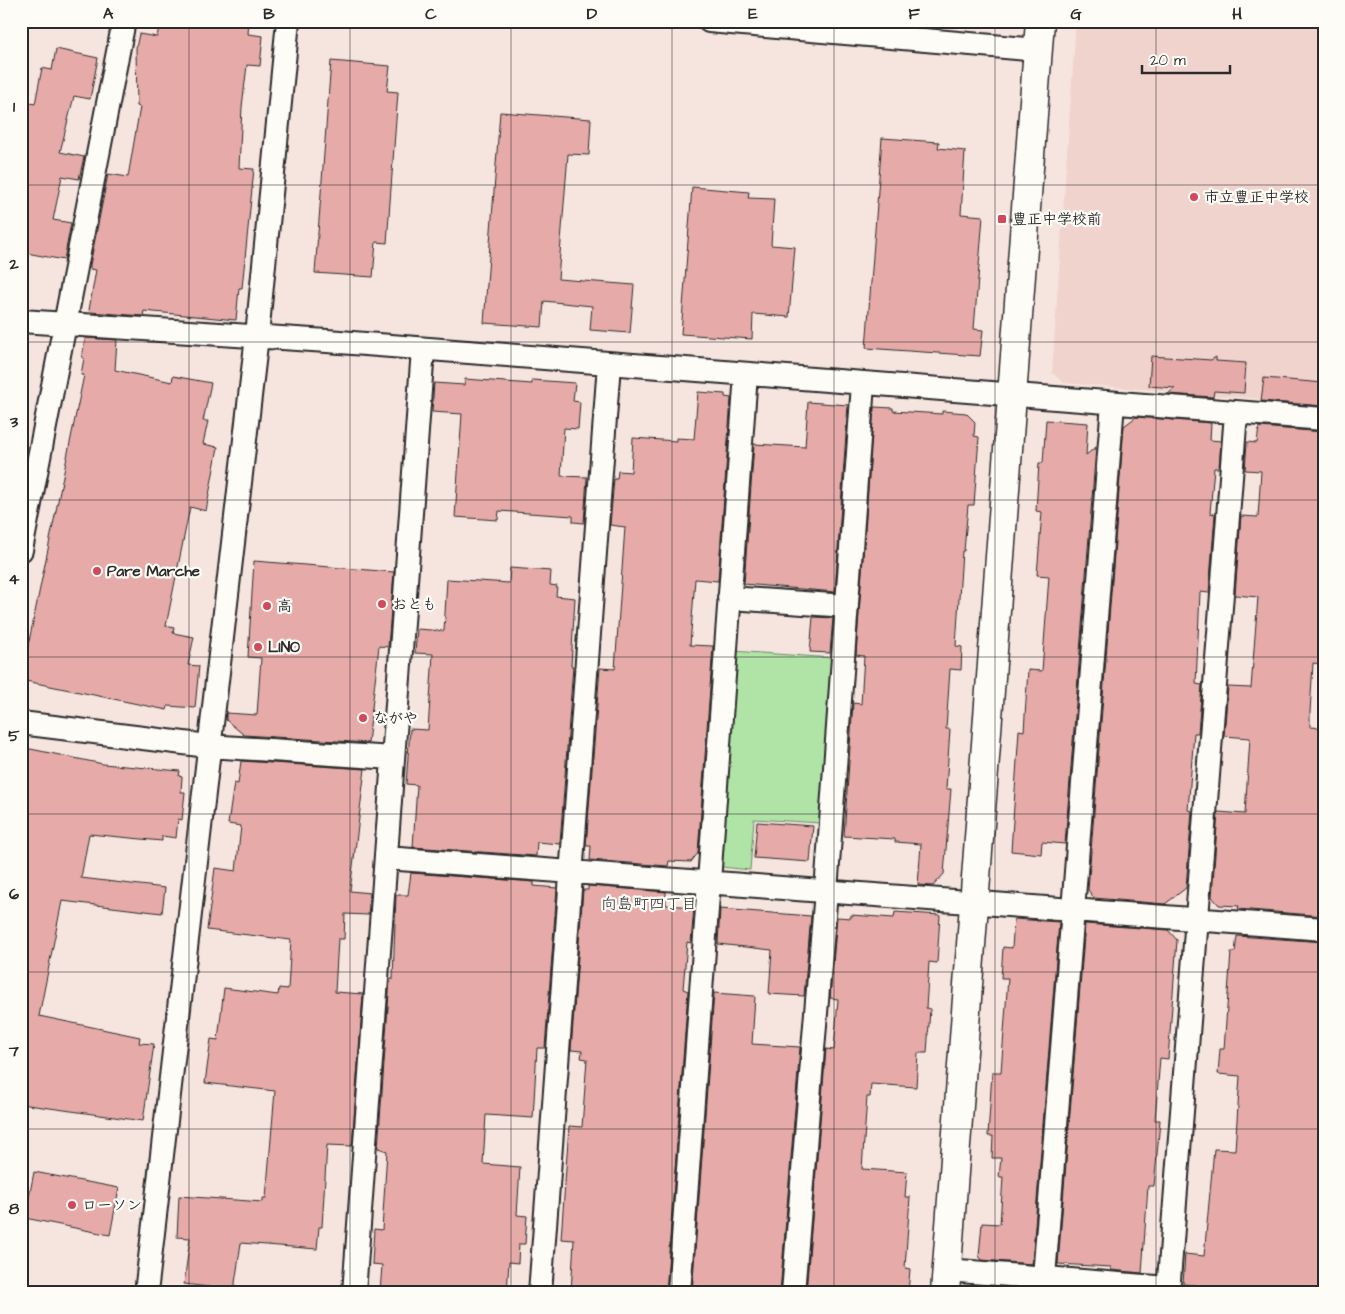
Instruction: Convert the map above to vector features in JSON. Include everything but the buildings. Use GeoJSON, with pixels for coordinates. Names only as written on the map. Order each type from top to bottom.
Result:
{"type":"FeatureCollection","features":[{"type":"Feature","properties":{"kind":"street"},"geometry":{"type":"LineString","coordinates":[[21,550],[124,21]]}},
{"type":"Feature","properties":{"kind":"street"},"geometry":{"type":"LineString","coordinates":[[146,1293],[257,336],[288,21]]}},
{"type":"Feature","properties":{"kind":"street"},"geometry":{"type":"LineString","coordinates":[[1040,21],[946,1281],[1044,1277],[1168,1290],[1236,413]]}},
{"type":"Feature","properties":{"kind":"street"},"geometry":{"type":"LineString","coordinates":[[717,22],[863,28],[1038,50]]}},
{"type":"Feature","properties":{"kind":"street"},"geometry":{"type":"LineString","coordinates":[[21,320],[257,336],[1324,420]]}},
{"type":"Feature","properties":{"kind":"street"},"geometry":{"type":"LineString","coordinates":[[354,1293],[423,349]]}},
{"type":"Feature","properties":{"kind":"street"},"geometry":{"type":"LineString","coordinates":[[540,1293],[609,364]]}},
{"type":"Feature","properties":{"kind":"street"},"geometry":{"type":"LineString","coordinates":[[679,1293],[746,374]]}},
{"type":"Feature","properties":{"kind":"street"},"geometry":{"type":"LineString","coordinates":[[793,1293],[826,891],[863,384]]}},
{"type":"Feature","properties":{"kind":"street"},"geometry":{"type":"LineString","coordinates":[[1044,1277],[1113,403]]}},
{"type":"Feature","properties":{"kind":"street"},"geometry":{"type":"LineString","coordinates":[[729,598],[847,606]]}},
{"type":"Feature","properties":{"kind":"street"},"geometry":{"type":"LineString","coordinates":[[21,723],[208,746],[393,758]]}},
{"type":"Feature","properties":{"kind":"street"},"geometry":{"type":"LineString","coordinates":[[386,858],[1324,928]]}},
{"type":"Feature","properties":{"kind":"shaded area","name":"市立豊正中学校"},"geometry":{"type":"Polygon","coordinates":[[[1076,21],[1324,21],[1324,404],[1064,383],[1052,373],[1076,21]]]}},
{"type":"Feature","properties":{"kind":"green space"},"geometry":{"type":"Polygon","coordinates":[[[732,651],[833,658],[821,823],[754,819],[750,870],[722,867],[717,861],[732,651]]]}},
{"type":"Feature","properties":{"kind":"place","name":"市立豊正中学校"},"geometry":{"type":"Point","coordinates":[1194,197]}},
{"type":"Feature","properties":{"kind":"place","name":"豊正中学校前"},"geometry":{"type":"Point","coordinates":[1002,219]}},
{"type":"Feature","properties":{"kind":"place","name":"Pare Marche"},"geometry":{"type":"Point","coordinates":[97,571]}},
{"type":"Feature","properties":{"kind":"place","name":"おとも"},"geometry":{"type":"Point","coordinates":[382,604]}},
{"type":"Feature","properties":{"kind":"place","name":"高"},"geometry":{"type":"Point","coordinates":[267,606]}},
{"type":"Feature","properties":{"kind":"place","name":"LINO"},"geometry":{"type":"Point","coordinates":[258,647]}},
{"type":"Feature","properties":{"kind":"place","name":"ながや"},"geometry":{"type":"Point","coordinates":[363,718]}},
{"type":"Feature","properties":{"kind":"place","name":"ローソン"},"geometry":{"type":"Point","coordinates":[72,1205]}},
{"type":"Feature","properties":{"kind":"district","name":"向島町四丁目"},"geometry":{"type":"Point","coordinates":[649,904]}}]}
